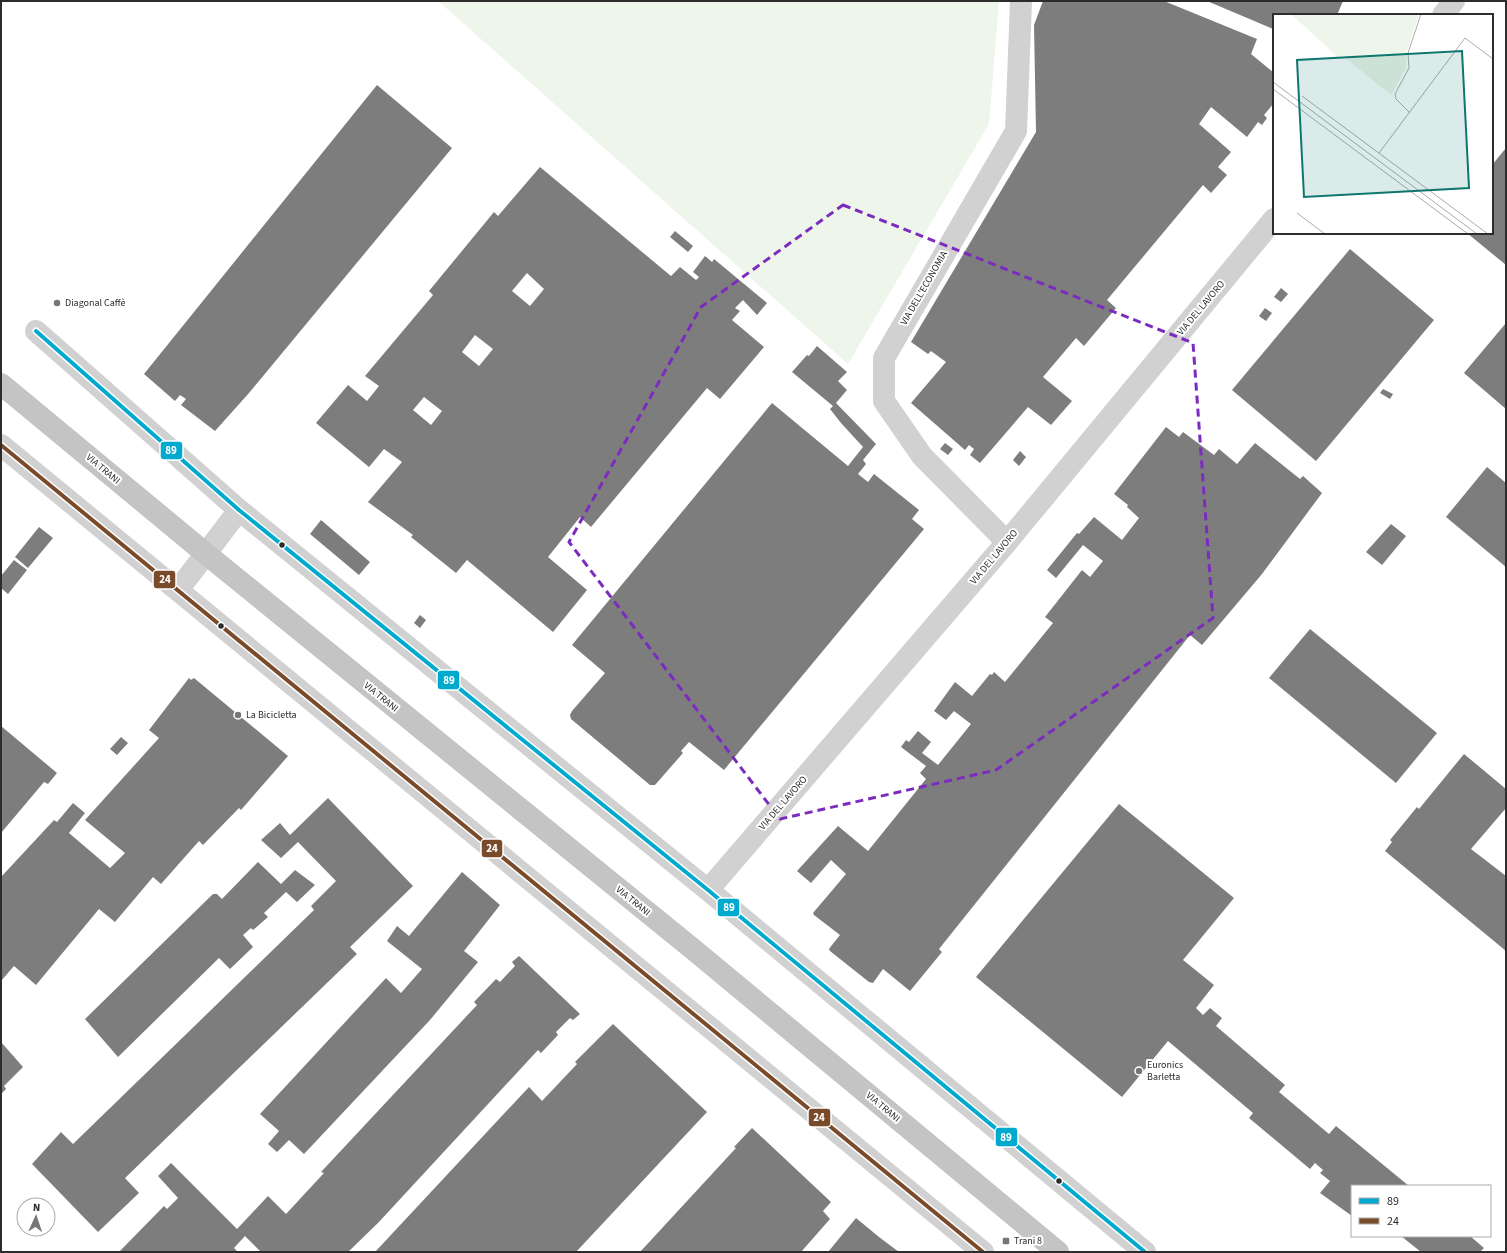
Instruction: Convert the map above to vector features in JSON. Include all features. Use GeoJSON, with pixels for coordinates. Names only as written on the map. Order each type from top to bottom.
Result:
{"type":"FeatureCollection","features":[{"type":"Feature","properties":{"kind":"main road","name":"VIA TRANI"},"geometry":{"type":"LineString","coordinates":[[1,384],[204,553],[688,945],[1058,1252]]}},
{"type":"Feature","properties":{"kind":"street","name":"VIA DELL'ECONOMIA"},"geometry":{"type":"LineString","coordinates":[[1007,542],[922,456],[884,401],[884,358],[1016,131],[1021,1]]}},
{"type":"Feature","properties":{"kind":"street"},"geometry":{"type":"LineString","coordinates":[[1444,14],[1454,1]]}},
{"type":"Feature","properties":{"kind":"street","name":"VIA DEL LAVORO"},"geometry":{"type":"LineString","coordinates":[[708,890],[1007,542],[1273,220]]}},
{"type":"Feature","properties":{"kind":"street"},"geometry":{"type":"LineString","coordinates":[[36,331],[239,510],[708,890],[1145,1252]]}},
{"type":"Feature","properties":{"kind":"street"},"geometry":{"type":"LineString","coordinates":[[1,445],[983,1252]]}},
{"type":"Feature","properties":{"kind":"street"},"geometry":{"type":"LineString","coordinates":[[178,590],[204,553],[239,510]]}},
{"type":"Feature","properties":{"kind":"highlighted area"},"geometry":{"type":"Polygon","coordinates":[[[843,205],[1193,343],[1213,618],[996,770],[780,819],[569,542],[701,307],[843,205]]]}},
{"type":"Feature","properties":{"kind":"shaded area"},"geometry":{"type":"Polygon","coordinates":[[[438,1],[999,1],[989,124],[848,364],[438,1]]]}},
{"type":"Feature","properties":{"kind":"building"},"geometry":{"type":"Polygon","coordinates":[[[1043,1],[1164,1],[1257,39],[1251,54],[1273,72],[1273,104],[1264,115],[1267,118],[1262,125],[1258,122],[1247,137],[1211,107],[1199,124],[1231,152],[1218,167],[1227,175],[1211,193],[1203,185],[1107,300],[1116,308],[1084,346],[1076,338],[1043,377],[1072,401],[1051,425],[1028,407],[980,463],[970,455],[974,449],[969,445],[965,450],[911,403],[946,362],[931,351],[928,354],[911,342],[1036,132],[1034,25],[1043,1]]]}},
{"type":"Feature","properties":{"kind":"building"},"geometry":{"type":"Polygon","coordinates":[[[1207,1],[1343,1],[1337,14],[1273,14],[1273,29],[1207,1]]]}},
{"type":"Feature","properties":{"kind":"building"},"geometry":{"type":"Polygon","coordinates":[[[377,85],[452,148],[249,393],[215,431],[181,405],[186,399],[180,395],[175,401],[144,374],[377,85]]]}},
{"type":"Feature","properties":{"kind":"building"},"geometry":{"type":"Polygon","coordinates":[[[1506,148],[1506,265],[1468,234],[1493,234],[1493,164],[1506,148]]]}},
{"type":"Feature","properties":{"kind":"building"},"geometry":{"type":"Polygon","coordinates":[[[540,167],[671,276],[680,267],[696,280],[699,277],[693,272],[705,256],[712,262],[714,259],[767,303],[757,315],[743,300],[735,308],[740,311],[732,320],[764,347],[720,399],[707,388],[591,527],[580,517],[548,557],[587,590],[553,632],[467,560],[456,573],[411,537],[413,535],[368,502],[402,462],[384,449],[369,467],[316,423],[348,385],[367,401],[379,386],[365,376],[433,295],[429,291],[494,212],[498,216],[540,167]],[[527,273],[512,291],[530,306],[544,289],[527,273]],[[475,335],[462,352],[479,366],[493,349],[475,335]],[[424,397],[413,410],[431,425],[442,411],[424,397]]]}},
{"type":"Feature","properties":{"kind":"building"},"geometry":{"type":"Polygon","coordinates":[[[675,231],[693,246],[688,252],[670,237],[675,231]]]}},
{"type":"Feature","properties":{"kind":"building"},"geometry":{"type":"Polygon","coordinates":[[[1350,249],[1434,320],[1316,461],[1232,390],[1350,249]]]}},
{"type":"Feature","properties":{"kind":"building"},"geometry":{"type":"Polygon","coordinates":[[[1281,288],[1288,294],[1281,302],[1274,297],[1281,288]]]}},
{"type":"Feature","properties":{"kind":"building"},"geometry":{"type":"Polygon","coordinates":[[[1265,308],[1272,313],[1266,321],[1259,316],[1265,308]]]}},
{"type":"Feature","properties":{"kind":"building"},"geometry":{"type":"Polygon","coordinates":[[[1506,323],[1506,409],[1464,373],[1506,323]]]}},
{"type":"Feature","properties":{"kind":"building"},"geometry":{"type":"Polygon","coordinates":[[[817,346],[847,372],[838,381],[847,390],[836,403],[876,444],[863,460],[866,464],[858,474],[868,482],[874,474],[919,510],[912,519],[924,529],[724,770],[689,742],[681,751],[683,753],[655,785],[650,785],[571,719],[570,715],[572,711],[605,673],[572,645],[772,403],[848,466],[863,447],[830,409],[833,406],[792,372],[817,346]]]}},
{"type":"Feature","properties":{"kind":"building"},"geometry":{"type":"Polygon","coordinates":[[[1383,389],[1393,394],[1390,399],[1380,393],[1383,389]]]}},
{"type":"Feature","properties":{"kind":"building"},"geometry":{"type":"Polygon","coordinates":[[[1166,427],[1179,437],[1183,432],[1214,455],[1219,449],[1237,464],[1255,443],[1300,479],[1303,476],[1322,493],[1262,574],[1202,645],[1190,635],[939,949],[942,952],[910,991],[883,969],[873,983],[869,982],[830,951],[829,949],[840,935],[813,913],[846,874],[831,860],[811,883],[797,871],[838,826],[868,851],[926,779],[920,773],[926,766],[901,747],[906,740],[909,742],[918,731],[931,742],[922,753],[938,765],[971,724],[954,711],[946,720],[934,711],[955,682],[972,696],[990,674],[992,675],[994,672],[1005,682],[1053,623],[1045,617],[1082,570],[1090,577],[1103,561],[1083,545],[1056,578],[1047,570],[1077,533],[1079,534],[1094,517],[1122,540],[1139,518],[1127,507],[1128,505],[1114,494],[1166,427]]]}},
{"type":"Feature","properties":{"kind":"building"},"geometry":{"type":"Polygon","coordinates":[[[945,443],[953,449],[948,455],[940,449],[945,443]]]}},
{"type":"Feature","properties":{"kind":"building"},"geometry":{"type":"Polygon","coordinates":[[[1020,451],[1026,457],[1019,466],[1013,460],[1020,451]]]}},
{"type":"Feature","properties":{"kind":"building"},"geometry":{"type":"Polygon","coordinates":[[[1487,467],[1506,483],[1506,567],[1446,517],[1487,467]]]}},
{"type":"Feature","properties":{"kind":"building"},"geometry":{"type":"Polygon","coordinates":[[[321,520],[370,562],[359,575],[310,534],[321,520]]]}},
{"type":"Feature","properties":{"kind":"building"},"geometry":{"type":"Polygon","coordinates":[[[1391,524],[1406,536],[1382,565],[1366,552],[1391,524]]]}},
{"type":"Feature","properties":{"kind":"building"},"geometry":{"type":"Polygon","coordinates":[[[39,527],[53,538],[28,568],[15,557],[39,527]]]}},
{"type":"Feature","properties":{"kind":"building"},"geometry":{"type":"Polygon","coordinates":[[[14,560],[27,570],[8,594],[1,588],[1,576],[14,560]]]}},
{"type":"Feature","properties":{"kind":"building"},"geometry":{"type":"Polygon","coordinates":[[[420,615],[426,620],[420,628],[414,623],[420,615]]]}},
{"type":"Feature","properties":{"kind":"building"},"geometry":{"type":"Polygon","coordinates":[[[1310,629],[1437,733],[1396,783],[1269,678],[1310,629]]]}},
{"type":"Feature","properties":{"kind":"building"},"geometry":{"type":"Polygon","coordinates":[[[189,678],[191,680],[194,678],[288,756],[241,810],[239,808],[203,845],[199,841],[161,884],[153,877],[115,922],[99,909],[36,985],[14,966],[1,981],[1,877],[54,820],[57,822],[73,803],[85,813],[69,833],[110,868],[125,853],[85,820],[159,738],[149,730],[189,678]]]}},
{"type":"Feature","properties":{"kind":"building"},"geometry":{"type":"Polygon","coordinates":[[[1,726],[57,773],[48,784],[44,782],[1,833],[1,726]]]}},
{"type":"Feature","properties":{"kind":"building"},"geometry":{"type":"Polygon","coordinates":[[[121,737],[128,743],[117,755],[110,749],[121,737]]]}},
{"type":"Feature","properties":{"kind":"building"},"geometry":{"type":"Polygon","coordinates":[[[1464,754],[1506,789],[1506,808],[1471,849],[1506,876],[1506,951],[1385,851],[1392,842],[1390,840],[1417,807],[1419,809],[1464,754]]]}},
{"type":"Feature","properties":{"kind":"building"},"geometry":{"type":"Polygon","coordinates":[[[328,798],[413,886],[350,947],[357,954],[125,1178],[139,1193],[98,1232],[32,1164],[61,1132],[73,1144],[314,910],[311,906],[336,881],[298,842],[281,858],[261,840],[280,823],[290,835],[328,798]]]}},
{"type":"Feature","properties":{"kind":"building"},"geometry":{"type":"Polygon","coordinates":[[[1119,804],[1234,898],[1183,960],[1214,985],[1196,1008],[1203,1015],[1210,1008],[1222,1018],[1216,1026],[1285,1085],[1279,1092],[1329,1134],[1336,1126],[1408,1185],[1351,1185],[1351,1215],[1320,1193],[1330,1181],[1320,1173],[1323,1170],[1315,1163],[1310,1169],[1249,1118],[1253,1113],[1168,1041],[1122,1097],[976,977],[1119,804]]]}},
{"type":"Feature","properties":{"kind":"building"},"geometry":{"type":"Polygon","coordinates":[[[258,862],[281,884],[295,870],[315,885],[297,902],[286,892],[264,913],[268,917],[253,930],[251,928],[243,935],[253,947],[230,969],[219,958],[118,1057],[85,1019],[213,894],[217,894],[222,899],[258,862]]]}},
{"type":"Feature","properties":{"kind":"building"},"geometry":{"type":"Polygon","coordinates":[[[462,872],[500,905],[464,951],[478,962],[430,1020],[304,1154],[289,1140],[277,1152],[268,1144],[279,1131],[260,1114],[386,978],[401,993],[422,969],[387,941],[397,926],[409,936],[462,872]]]}},
{"type":"Feature","properties":{"kind":"building"},"geometry":{"type":"Polygon","coordinates":[[[519,956],[580,1014],[573,1020],[570,1018],[556,1032],[558,1035],[541,1053],[538,1050],[378,1223],[348,1252],[261,1252],[245,1236],[234,1248],[238,1252],[119,1252],[164,1206],[167,1209],[178,1198],[158,1176],[171,1163],[237,1229],[268,1196],[286,1214],[324,1173],[321,1172],[477,1005],[474,1002],[496,979],[500,982],[515,966],[512,962],[519,956]]]}},
{"type":"Feature","properties":{"kind":"building"},"geometry":{"type":"Polygon","coordinates":[[[613,1024],[707,1112],[576,1252],[375,1252],[529,1087],[542,1101],[577,1064],[575,1062],[613,1024]]]}},
{"type":"Feature","properties":{"kind":"building"},"geometry":{"type":"Polygon","coordinates":[[[1,1042],[23,1067],[4,1086],[6,1089],[1,1094],[1,1042]]]}},
{"type":"Feature","properties":{"kind":"building"},"geometry":{"type":"Polygon","coordinates":[[[752,1128],[831,1202],[823,1211],[830,1219],[801,1252],[640,1252],[736,1148],[734,1147],[752,1128]]]}},
{"type":"Feature","properties":{"kind":"building"},"geometry":{"type":"Polygon","coordinates":[[[856,1218],[879,1237],[899,1252],[828,1252],[856,1218]]]}},
{"type":"Feature","properties":{"kind":"building"},"geometry":{"type":"Polygon","coordinates":[[[1402,1237],[1471,1237],[1484,1248],[1480,1252],[1421,1252],[1402,1237]]]}},
{"type":"Feature","properties":{"kind":"transit line","name":"89"},"geometry":{"type":"LineString","coordinates":[[36,331],[239,510],[708,890],[1145,1252]]}},
{"type":"Feature","properties":{"kind":"transit line","name":"24"},"geometry":{"type":"LineString","coordinates":[[1,445],[983,1252]]}},
{"type":"Feature","properties":{"kind":"place","name":"Diagonal Caffè"},"geometry":{"type":"Point","coordinates":[57,303]}},
{"type":"Feature","properties":{"kind":"place","name":"La Bicicletta"},"geometry":{"type":"Point","coordinates":[238,715]}},
{"type":"Feature","properties":{"kind":"place","name":"Euronics Barletta"},"geometry":{"type":"Point","coordinates":[1139,1071]}},
{"type":"Feature","properties":{"kind":"place","name":"Trani 8"},"geometry":{"type":"Point","coordinates":[1006,1241]}}]}
